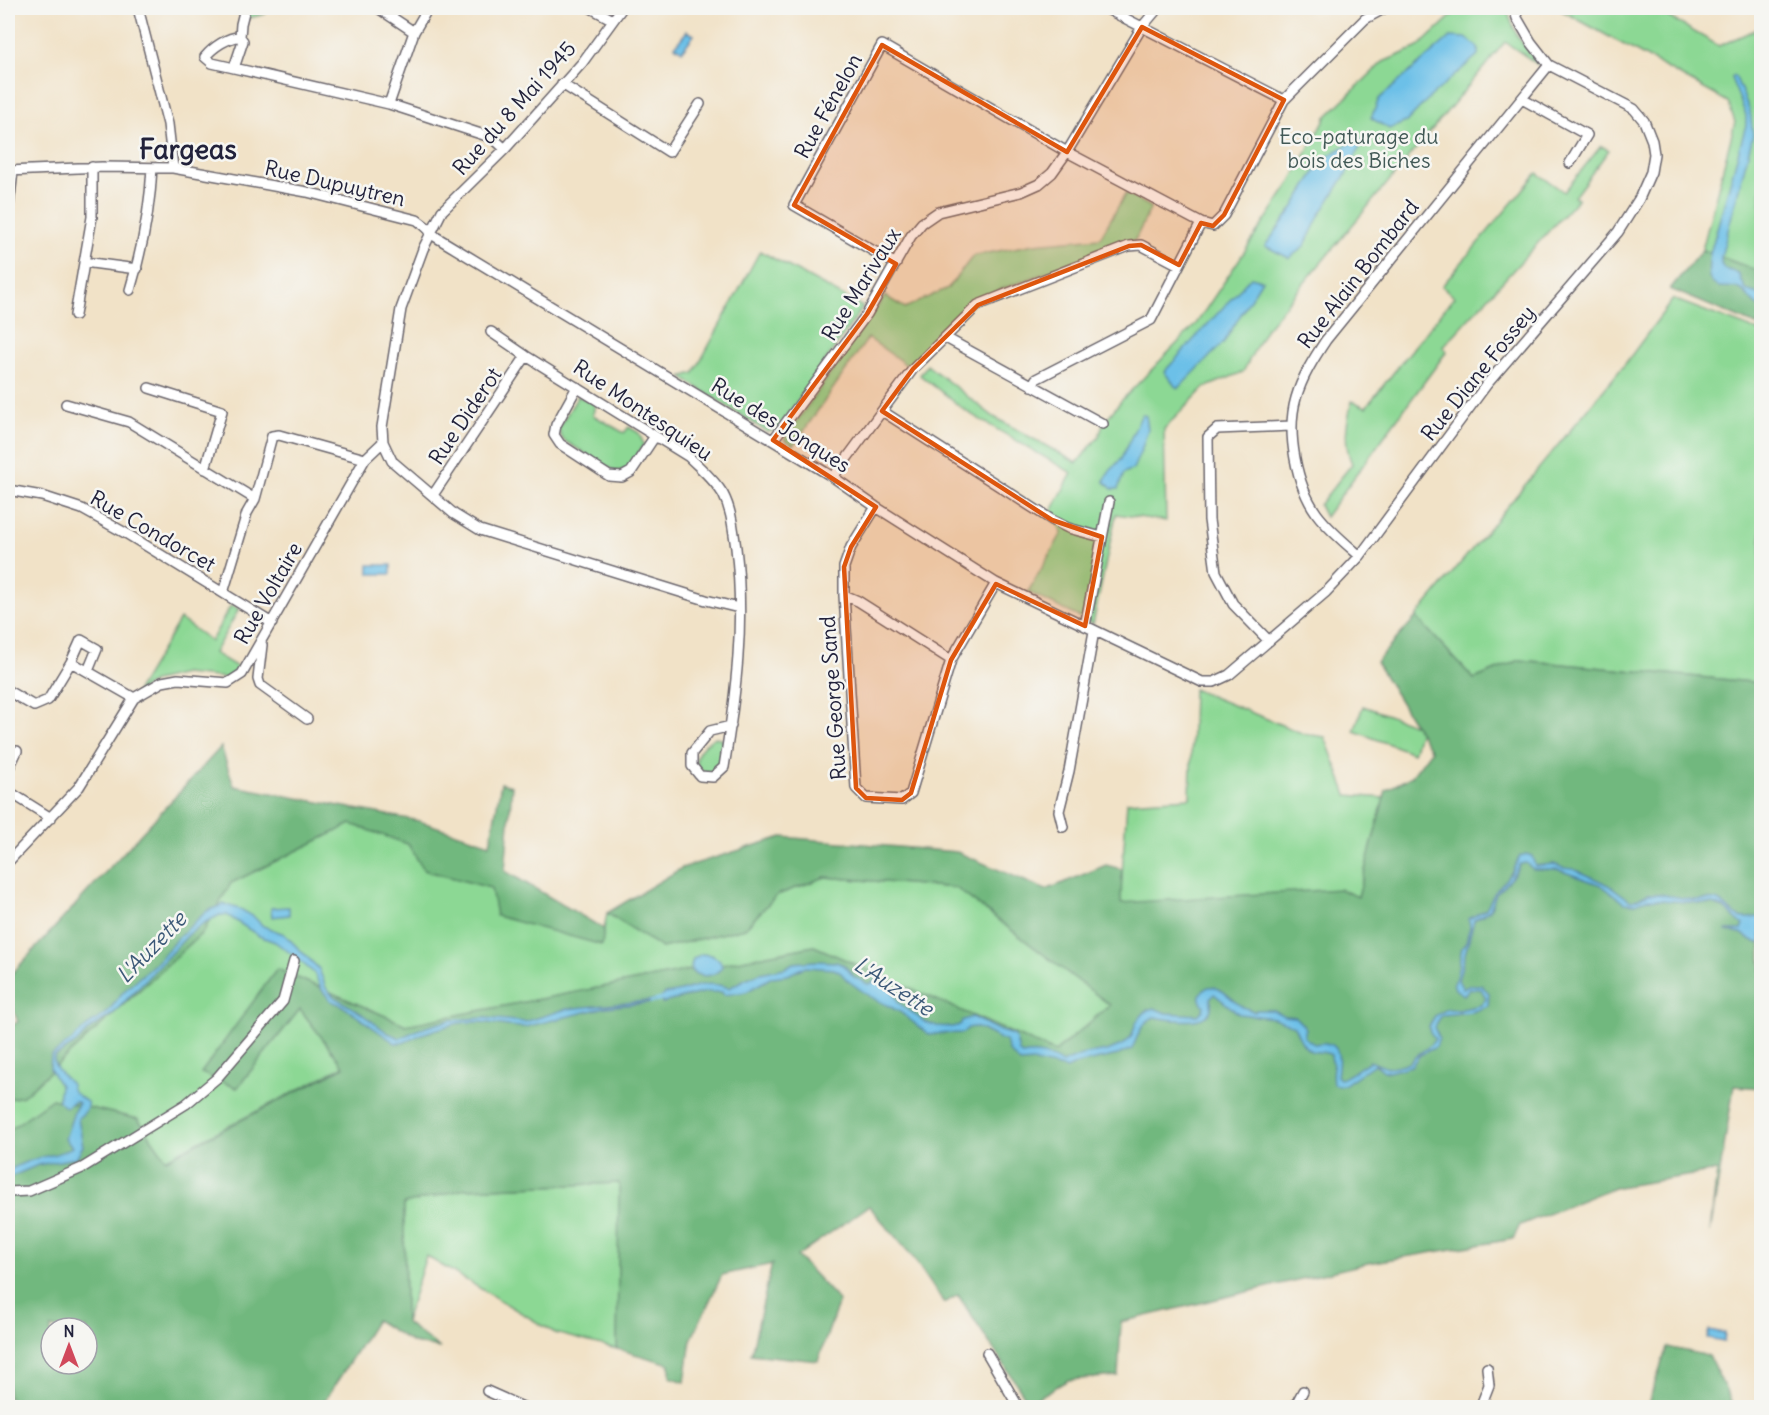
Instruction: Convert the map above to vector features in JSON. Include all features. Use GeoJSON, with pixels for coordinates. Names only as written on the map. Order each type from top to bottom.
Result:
{"type":"FeatureCollection","features":[{"type":"Feature","properties":{"kind":"street"},"geometry":{"type":"LineString","coordinates":[[138,8],[168,124],[173,168]]}},
{"type":"Feature","properties":{"kind":"street"},"geometry":{"type":"LineString","coordinates":[[234,68],[243,41],[240,37],[245,8]]}},
{"type":"Feature","properties":{"kind":"street"},"geometry":{"type":"LineString","coordinates":[[378,8],[414,32]]}},
{"type":"Feature","properties":{"kind":"street"},"geometry":{"type":"LineString","coordinates":[[389,104],[414,32],[428,8]]}},
{"type":"Feature","properties":{"kind":"street"},"geometry":{"type":"LineString","coordinates":[[591,8],[614,20]]}},
{"type":"Feature","properties":{"kind":"street","name":"Rue du 8 Mai 1945"},"geometry":{"type":"LineString","coordinates":[[431,231],[442,211],[505,149],[582,63],[622,8]]}},
{"type":"Feature","properties":{"kind":"street"},"geometry":{"type":"LineString","coordinates":[[1105,8],[1284,100]]}},
{"type":"Feature","properties":{"kind":"street","name":"Rue Marivaux"},"geometry":{"type":"LineString","coordinates":[[773,440],[867,314],[911,236],[922,223],[938,213],[1021,192],[1039,184],[1052,173],[1142,27],[1158,8]]}},
{"type":"Feature","properties":{"kind":"street"},"geometry":{"type":"LineString","coordinates":[[1067,152],[1201,224],[1213,225],[1224,215],[1284,100],[1365,19],[1385,8]]}},
{"type":"Feature","properties":{"kind":"street","name":"Rue Diane Fossey"},"geometry":{"type":"LineString","coordinates":[[1132,649],[1202,682],[1214,682],[1229,675],[1326,592],[1360,556],[1487,384],[1618,232],[1639,199],[1652,172],[1654,154],[1652,141],[1644,121],[1634,109],[1549,65],[1531,42],[1514,8]]}},
{"type":"Feature","properties":{"kind":"street"},"geometry":{"type":"LineString","coordinates":[[240,37],[235,36],[209,52],[205,57],[212,63],[389,104],[493,138],[505,149]]}},
{"type":"Feature","properties":{"kind":"street","name":"Rue Fénelon"},"geometry":{"type":"LineString","coordinates":[[896,264],[794,205],[882,45],[1067,152]]}},
{"type":"Feature","properties":{"kind":"street","name":"Rue Alain Bombard"},"geometry":{"type":"LineString","coordinates":[[1360,556],[1334,534],[1315,511],[1300,480],[1291,426],[1295,398],[1306,372],[1326,340],[1549,65]]}},
{"type":"Feature","properties":{"kind":"street"},"geometry":{"type":"LineString","coordinates":[[562,84],[669,152],[700,104]]}},
{"type":"Feature","properties":{"kind":"street"},"geometry":{"type":"LineString","coordinates":[[1522,99],[1587,135],[1570,164]]}},
{"type":"Feature","properties":{"kind":"street"},"geometry":{"type":"LineString","coordinates":[[75,315],[92,217],[92,167]]}},
{"type":"Feature","properties":{"kind":"street","name":"Rue Dupuytren"},"geometry":{"type":"LineString","coordinates":[[10,171],[92,167],[173,168],[307,192],[417,220]]}},
{"type":"Feature","properties":{"kind":"street"},"geometry":{"type":"LineString","coordinates":[[130,290],[150,204],[152,168]]}},
{"type":"Feature","properties":{"kind":"street"},"geometry":{"type":"LineString","coordinates":[[8,214],[10,171]]}},
{"type":"Feature","properties":{"kind":"street","name":"Rue des Jonques"},"geometry":{"type":"LineString","coordinates":[[417,220],[444,242],[833,477],[996,583],[1132,649]]}},
{"type":"Feature","properties":{"kind":"street"},"geometry":{"type":"LineString","coordinates":[[1032,386],[1036,379],[1151,320],[1201,224]]}},
{"type":"Feature","properties":{"kind":"street"},"geometry":{"type":"LineString","coordinates":[[431,231],[401,309],[382,427],[383,442],[392,461],[454,514],[480,530],[706,600],[739,608]]}},
{"type":"Feature","properties":{"kind":"street"},"geometry":{"type":"LineString","coordinates":[[833,477],[913,369],[978,305],[1129,246],[1142,245],[1179,265]]}},
{"type":"Feature","properties":{"kind":"street"},"geometry":{"type":"LineString","coordinates":[[84,262],[136,269]]}},
{"type":"Feature","properties":{"kind":"street","name":"Rue Montesquieu"},"geometry":{"type":"LineString","coordinates":[[491,332],[688,457],[710,476],[723,495],[732,516],[739,572],[740,648],[736,694],[731,726],[724,767],[713,777],[700,776],[692,766],[692,753],[710,730],[731,726]]}},
{"type":"Feature","properties":{"kind":"street"},"geometry":{"type":"LineString","coordinates":[[946,338],[1103,424]]}},
{"type":"Feature","properties":{"kind":"street","name":"Rue Diderot"},"geometry":{"type":"LineString","coordinates":[[433,495],[526,356]]}},
{"type":"Feature","properties":{"kind":"street"},"geometry":{"type":"LineString","coordinates":[[577,387],[556,425],[554,435],[560,444],[609,476],[622,477],[631,472],[655,436]]}},
{"type":"Feature","properties":{"kind":"street"},"geometry":{"type":"LineString","coordinates":[[149,388],[222,411],[205,469]]}},
{"type":"Feature","properties":{"kind":"street"},"geometry":{"type":"LineString","coordinates":[[66,404],[129,422],[255,499]]}},
{"type":"Feature","properties":{"kind":"street"},"geometry":{"type":"LineString","coordinates":[[882,411],[1052,520],[1068,528],[1102,537]]}},
{"type":"Feature","properties":{"kind":"street"},"geometry":{"type":"LineString","coordinates":[[1269,641],[1233,604],[1216,572],[1209,520],[1208,437],[1217,429],[1291,426]]}},
{"type":"Feature","properties":{"kind":"street"},"geometry":{"type":"LineString","coordinates":[[223,593],[247,513],[255,499],[272,436],[279,435],[364,459]]}},
{"type":"Feature","properties":{"kind":"street","name":"Rue Voltaire"},"geometry":{"type":"LineString","coordinates":[[8,862],[79,787],[134,698],[162,682],[178,679],[228,683],[242,674],[364,459],[383,442]]}},
{"type":"Feature","properties":{"kind":"street","name":"Rue Condorcet"},"geometry":{"type":"LineString","coordinates":[[8,490],[42,496],[82,509],[127,534],[272,624]]}},
{"type":"Feature","properties":{"kind":"street"},"geometry":{"type":"LineString","coordinates":[[1063,827],[1059,811],[1069,771],[1090,628],[1089,614],[1109,502]]}},
{"type":"Feature","properties":{"kind":"street","name":"Rue George Sand"},"geometry":{"type":"LineString","coordinates":[[876,507],[851,547],[844,567],[856,788],[866,798],[902,800],[911,793],[951,660],[996,583]]}},
{"type":"Feature","properties":{"kind":"street"},"geometry":{"type":"LineString","coordinates":[[844,595],[858,601],[951,660]]}},
{"type":"Feature","properties":{"kind":"street"},"geometry":{"type":"LineString","coordinates":[[8,691],[34,706],[48,700],[71,662],[81,640],[97,649],[88,671]]}},
{"type":"Feature","properties":{"kind":"street"},"geometry":{"type":"LineString","coordinates":[[262,640],[258,679],[261,685],[308,719]]}},
{"type":"Feature","properties":{"kind":"street"},"geometry":{"type":"LineString","coordinates":[[71,662],[134,698]]}},
{"type":"Feature","properties":{"kind":"street"},"geometry":{"type":"LineString","coordinates":[[8,770],[17,751]]}},
{"type":"Feature","properties":{"kind":"street"},"geometry":{"type":"LineString","coordinates":[[8,791],[51,818]]}},
{"type":"Feature","properties":{"kind":"street"},"geometry":{"type":"LineString","coordinates":[[8,1192],[29,1191],[82,1168],[186,1104],[217,1078],[283,1001],[294,961]]}},
{"type":"Feature","properties":{"kind":"street"},"geometry":{"type":"LineString","coordinates":[[987,1353],[1018,1407]]}},
{"type":"Feature","properties":{"kind":"street"},"geometry":{"type":"LineString","coordinates":[[1480,1407],[1489,1385],[1487,1368]]}},
{"type":"Feature","properties":{"kind":"street"},"geometry":{"type":"LineString","coordinates":[[487,1391],[525,1407]]}},
{"type":"Feature","properties":{"kind":"street"},"geometry":{"type":"LineString","coordinates":[[1294,1407],[1303,1391]]}},
{"type":"Feature","properties":{"kind":"highlighted area"},"geometry":{"type":"Polygon","coordinates":[[[1142,27],[1284,100],[1224,215],[1213,226],[1201,223],[1179,265],[1141,245],[1129,246],[978,305],[913,369],[882,411],[1052,520],[1102,537],[1085,626],[996,584],[951,660],[911,793],[902,800],[866,798],[856,788],[844,567],[851,547],[876,507],[773,440],[867,314],[896,264],[794,205],[882,45],[1067,152],[1142,27]]]}},
{"type":"Feature","properties":{"kind":"green space"},"geometry":{"type":"Polygon","coordinates":[[[249,8],[268,8],[268,10],[265,14],[249,18],[246,17],[249,8]]]}},
{"type":"Feature","properties":{"kind":"green space","name":"Eco-paturage du bois des Biches"},"geometry":{"type":"Polygon","coordinates":[[[1460,8],[1506,8],[1517,36],[1540,66],[1505,42],[1265,330],[1243,372],[1204,388],[1164,429],[1166,521],[1116,514],[1093,624],[1028,592],[1062,533],[1052,511],[1072,473],[967,412],[920,375],[927,365],[994,417],[1077,463],[1099,436],[1104,422],[1121,401],[1196,324],[1289,185],[1326,117],[1383,62],[1418,47],[1460,8]]]}},
{"type":"Feature","properties":{"kind":"green space"},"geometry":{"type":"Polygon","coordinates":[[[1557,8],[1653,8],[1719,46],[1761,27],[1761,272],[1702,250],[1735,122],[1728,102],[1557,8]]]}},
{"type":"Feature","properties":{"kind":"green space"},"geometry":{"type":"Polygon","coordinates":[[[1601,146],[1609,150],[1574,197],[1578,199],[1443,347],[1447,351],[1325,517],[1319,505],[1352,464],[1347,448],[1346,433],[1352,401],[1366,407],[1454,297],[1442,286],[1537,173],[1564,192],[1601,146]]]}},
{"type":"Feature","properties":{"kind":"green space"},"geometry":{"type":"Polygon","coordinates":[[[1126,193],[1151,207],[1135,240],[1002,289],[971,304],[908,366],[868,338],[794,445],[784,439],[885,296],[905,308],[948,288],[973,256],[1034,244],[1100,238],[1126,193]]]}},
{"type":"Feature","properties":{"kind":"green space"},"geometry":{"type":"Polygon","coordinates":[[[1702,250],[1761,272],[1761,327],[1670,289],[1702,250]]]}},
{"type":"Feature","properties":{"kind":"green space"},"geometry":{"type":"Polygon","coordinates":[[[760,251],[863,307],[778,429],[767,432],[681,377],[694,373],[760,251]]]}},
{"type":"Feature","properties":{"kind":"green space"},"geometry":{"type":"Polygon","coordinates":[[[1673,299],[1761,332],[1761,683],[1520,660],[1474,679],[1416,617],[1625,364],[1673,299]]]}},
{"type":"Feature","properties":{"kind":"green space"},"geometry":{"type":"Polygon","coordinates":[[[578,396],[595,404],[593,415],[624,433],[629,427],[639,433],[644,445],[628,469],[616,472],[563,440],[558,429],[578,396]]]}},
{"type":"Feature","properties":{"kind":"green space"},"geometry":{"type":"Polygon","coordinates":[[[231,605],[239,609],[214,653],[239,668],[226,678],[184,674],[155,681],[135,694],[180,619],[211,641],[231,605]]]}},
{"type":"Feature","properties":{"kind":"green space"},"geometry":{"type":"Polygon","coordinates":[[[1416,617],[1474,679],[1520,660],[1761,683],[1761,1088],[1734,1086],[1710,1232],[1717,1171],[1612,1188],[1520,1225],[1513,1239],[1368,1263],[1121,1322],[1118,1376],[1068,1380],[1029,1403],[958,1295],[944,1303],[912,1256],[869,1206],[797,1256],[839,1301],[818,1361],[751,1354],[772,1264],[722,1275],[691,1340],[685,1382],[670,1377],[670,1364],[617,1349],[619,1183],[465,1189],[404,1204],[405,1322],[440,1348],[413,1343],[376,1320],[321,1407],[21,1407],[8,1398],[8,1131],[52,1099],[138,1119],[166,1159],[344,1067],[300,1009],[237,1088],[201,1073],[277,969],[406,1025],[814,946],[1055,1052],[1110,1005],[956,888],[825,877],[777,895],[745,928],[662,948],[607,913],[682,868],[782,837],[957,852],[1046,890],[1106,865],[1122,869],[1121,903],[1340,889],[1358,897],[1386,790],[1412,776],[1431,751],[1376,662],[1416,617]]]}},
{"type":"Feature","properties":{"kind":"green space"},"geometry":{"type":"Polygon","coordinates":[[[1193,689],[1304,734],[1325,737],[1347,795],[1384,798],[1358,897],[1120,903],[1127,802],[1190,798],[1193,689]]]}},
{"type":"Feature","properties":{"kind":"green space"},"geometry":{"type":"Polygon","coordinates":[[[1363,706],[1421,727],[1413,753],[1354,731],[1363,706]]]}},
{"type":"Feature","properties":{"kind":"green space"},"geometry":{"type":"Polygon","coordinates":[[[716,737],[722,739],[724,749],[719,766],[714,771],[703,771],[699,768],[697,756],[706,743],[716,737]]]}},
{"type":"Feature","properties":{"kind":"green space"},"geometry":{"type":"Polygon","coordinates":[[[221,747],[234,786],[419,821],[490,844],[501,783],[512,786],[505,871],[604,929],[602,945],[496,916],[491,888],[424,870],[408,844],[351,824],[231,883],[203,932],[23,1096],[8,1099],[8,1027],[18,1022],[8,996],[8,978],[221,747]]]}},
{"type":"Feature","properties":{"kind":"green space"},"geometry":{"type":"Polygon","coordinates":[[[351,824],[408,844],[424,870],[491,888],[601,945],[607,913],[662,948],[745,928],[777,895],[825,877],[956,888],[1110,1005],[1055,1052],[814,946],[406,1025],[277,969],[237,1088],[300,1009],[344,1066],[165,1159],[138,1119],[52,1099],[8,1131],[8,1099],[23,1096],[203,932],[231,883],[351,824]]]}},
{"type":"Feature","properties":{"kind":"green space"},"geometry":{"type":"Polygon","coordinates":[[[620,1183],[617,1349],[555,1333],[426,1256],[405,1322],[404,1204],[465,1189],[620,1183]]]}},
{"type":"Feature","properties":{"kind":"green space"},"geometry":{"type":"Polygon","coordinates":[[[1667,1347],[1709,1356],[1734,1407],[1647,1407],[1667,1347]]]}},
{"type":"Feature","properties":{"kind":"water"},"geometry":{"type":"Polygon","coordinates":[[[687,31],[694,35],[682,51],[675,46],[687,31]]]}},
{"type":"Feature","properties":{"kind":"water"},"geometry":{"type":"Polygon","coordinates":[[[1450,37],[1466,38],[1478,47],[1478,55],[1429,98],[1406,122],[1389,129],[1371,118],[1379,99],[1450,37]]]}},
{"type":"Feature","properties":{"kind":"water"},"geometry":{"type":"Polygon","coordinates":[[[1733,76],[1736,78],[1750,111],[1753,135],[1721,264],[1724,269],[1738,273],[1746,290],[1761,295],[1761,307],[1740,289],[1715,285],[1709,274],[1710,254],[1746,125],[1746,115],[1731,78],[1733,76]]]}},
{"type":"Feature","properties":{"kind":"water"},"geometry":{"type":"Polygon","coordinates":[[[1359,138],[1363,141],[1361,145],[1346,174],[1319,216],[1304,247],[1289,258],[1265,246],[1293,208],[1323,159],[1359,138]]]}},
{"type":"Feature","properties":{"kind":"water"},"geometry":{"type":"Polygon","coordinates":[[[1251,277],[1262,280],[1224,342],[1178,389],[1164,372],[1251,277]]]}},
{"type":"Feature","properties":{"kind":"water"},"geometry":{"type":"Polygon","coordinates":[[[1142,414],[1146,416],[1148,429],[1142,448],[1133,469],[1124,473],[1118,489],[1112,489],[1104,481],[1121,459],[1142,414]]]}},
{"type":"Feature","properties":{"kind":"water"},"geometry":{"type":"Polygon","coordinates":[[[369,565],[391,565],[391,574],[369,574],[369,565]]]}},
{"type":"Feature","properties":{"kind":"water"},"geometry":{"type":"Polygon","coordinates":[[[1526,854],[1532,856],[1535,866],[1554,864],[1573,869],[1609,885],[1631,901],[1648,894],[1715,900],[1741,917],[1761,917],[1761,943],[1741,933],[1726,931],[1741,930],[1743,925],[1724,908],[1712,904],[1647,899],[1635,904],[1625,903],[1601,885],[1556,869],[1533,869],[1526,863],[1520,864],[1496,894],[1490,910],[1474,920],[1458,980],[1463,989],[1470,985],[1481,985],[1489,993],[1488,1006],[1472,1012],[1442,1015],[1434,1027],[1439,1038],[1436,1047],[1420,1055],[1411,1066],[1389,1072],[1373,1065],[1344,1085],[1338,1086],[1333,1084],[1331,1055],[1311,1051],[1305,1047],[1294,1026],[1274,1018],[1239,1014],[1214,994],[1210,998],[1211,1008],[1208,1014],[1201,1018],[1171,1020],[1154,1017],[1142,1027],[1132,1049],[1118,1055],[1077,1064],[1067,1069],[1035,1062],[1020,1063],[1008,1050],[1004,1040],[981,1029],[973,1027],[963,1033],[928,1034],[900,1012],[869,996],[834,969],[806,967],[788,975],[772,977],[746,992],[724,995],[722,992],[706,992],[662,1003],[661,998],[665,994],[704,985],[712,984],[729,988],[760,973],[785,968],[793,963],[836,962],[844,965],[854,977],[868,984],[879,976],[886,980],[899,1003],[925,1022],[952,1027],[972,1017],[1013,1035],[1022,1055],[1042,1055],[1062,1063],[1081,1055],[1107,1051],[1124,1044],[1131,1037],[1137,1021],[1147,1010],[1154,1008],[1166,1013],[1198,1015],[1204,1006],[1200,996],[1205,989],[1210,987],[1221,990],[1241,1006],[1255,1012],[1256,1010],[1273,1010],[1284,1016],[1295,1017],[1306,1028],[1304,1037],[1314,1044],[1323,1043],[1334,1046],[1339,1062],[1337,1076],[1340,1079],[1370,1061],[1387,1068],[1409,1063],[1435,1039],[1430,1033],[1429,1026],[1435,1016],[1447,1009],[1459,1010],[1481,1005],[1486,999],[1481,989],[1469,989],[1464,995],[1455,989],[1453,983],[1470,927],[1469,919],[1486,909],[1520,856],[1526,854]]]}},
{"type":"Feature","properties":{"kind":"water"},"geometry":{"type":"Polygon","coordinates":[[[224,904],[242,910],[263,926],[284,934],[319,969],[326,988],[334,997],[388,1033],[400,1038],[450,1020],[486,1018],[525,1022],[566,1009],[655,1000],[655,1002],[606,1007],[525,1027],[476,1022],[459,1023],[422,1034],[406,1042],[395,1043],[341,1005],[331,1001],[322,990],[314,973],[293,955],[227,915],[220,915],[189,934],[113,1014],[91,1028],[75,1044],[54,1057],[56,1068],[70,1083],[73,1091],[87,1102],[84,1113],[78,1118],[83,1146],[76,1158],[38,1165],[8,1178],[8,1171],[17,1166],[72,1147],[65,1139],[79,1103],[75,1101],[66,1107],[60,1103],[58,1098],[60,1086],[50,1069],[51,1056],[87,1026],[107,1013],[123,992],[159,960],[199,918],[207,911],[224,904]]]}},
{"type":"Feature","properties":{"kind":"water"},"geometry":{"type":"Polygon","coordinates":[[[289,907],[289,915],[272,917],[271,908],[289,907]]]}},
{"type":"Feature","properties":{"kind":"water"},"geometry":{"type":"Polygon","coordinates":[[[701,954],[711,955],[720,960],[722,967],[716,973],[708,975],[692,972],[693,959],[701,954]]]}},
{"type":"Feature","properties":{"kind":"water"},"geometry":{"type":"Polygon","coordinates":[[[1709,1330],[1725,1333],[1724,1341],[1707,1338],[1709,1330]]]}},
{"type":"Feature","properties":{"kind":"waterway","name":"L'Auzette"},"geometry":{"type":"LineString","coordinates":[[651,1002],[665,998]]}},
{"type":"Feature","properties":{"kind":"district","name":"Fargeas"},"geometry":{"type":"Point","coordinates":[188,149]}}]}
